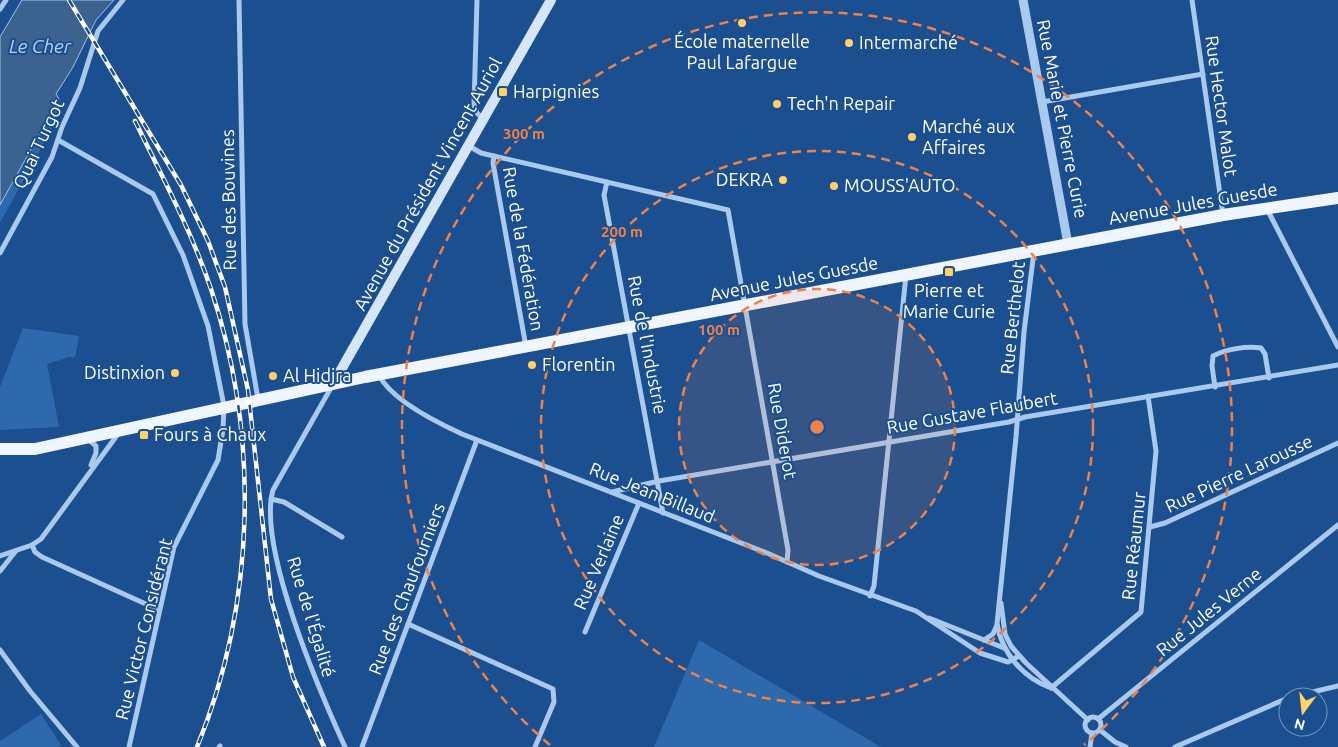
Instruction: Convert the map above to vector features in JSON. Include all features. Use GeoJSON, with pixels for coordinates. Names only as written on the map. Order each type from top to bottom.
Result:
{"type":"FeatureCollection","features":[{"type":"Feature","properties":{"kind":"main road","name":"Avenue du Président Vincent Auriol"},"geometry":{"type":"LineString","coordinates":[[333,384],[551,0]]}},
{"type":"Feature","properties":{"kind":"main road","name":"Avenue Jules Guesde"},"geometry":{"type":"LineString","coordinates":[[0,448],[35,449],[224,406],[378,375],[1223,215],[1338,198]]}},
{"type":"Feature","properties":{"kind":"street"},"geometry":{"type":"LineString","coordinates":[[0,10],[6,0]]}},
{"type":"Feature","properties":{"kind":"street","name":"Quai Turgot"},"geometry":{"type":"LineString","coordinates":[[0,253],[52,158],[80,88],[93,43],[102,25],[123,0]]}},
{"type":"Feature","properties":{"kind":"street","name":"Rue des Bouvines"},"geometry":{"type":"LineString","coordinates":[[239,0],[245,324],[258,399]]}},
{"type":"Feature","properties":{"kind":"street"},"geometry":{"type":"LineString","coordinates":[[477,0],[474,105],[477,113],[484,119]]}},
{"type":"Feature","properties":{"kind":"street","name":"Rue Marie et Pierre Curie"},"geometry":{"type":"LineString","coordinates":[[1023,0],[1068,244]]}},
{"type":"Feature","properties":{"kind":"street","name":"Rue Hector Malot"},"geometry":{"type":"LineString","coordinates":[[1192,0],[1223,215]]}},
{"type":"Feature","properties":{"kind":"street"},"geometry":{"type":"LineString","coordinates":[[1042,102],[1203,74]]}},
{"type":"Feature","properties":{"kind":"street","name":"Rue Victor Considérant"},"geometry":{"type":"LineString","coordinates":[[58,140],[153,194],[183,255],[208,326],[224,406],[223,429],[218,460],[174,547],[129,747]]}},
{"type":"Feature","properties":{"kind":"street"},"geometry":{"type":"LineString","coordinates":[[469,146],[494,156],[607,182]]}},
{"type":"Feature","properties":{"kind":"street","name":"Rue de la Fédération"},"geometry":{"type":"LineString","coordinates":[[494,156],[493,163],[526,347]]}},
{"type":"Feature","properties":{"kind":"street","name":"Rue Diderot"},"geometry":{"type":"LineString","coordinates":[[607,182],[728,210],[788,550],[787,562]]}},
{"type":"Feature","properties":{"kind":"street","name":"Rue de l'Industrie"},"geometry":{"type":"LineString","coordinates":[[607,182],[604,195],[659,482],[663,513]]}},
{"type":"Feature","properties":{"kind":"street"},"geometry":{"type":"LineString","coordinates":[[1267,209],[1338,347]]}},
{"type":"Feature","properties":{"kind":"street","name":"Rue Berthelot"},"geometry":{"type":"LineString","coordinates":[[1001,600],[1024,332],[1034,251]]}},
{"type":"Feature","properties":{"kind":"street"},"geometry":{"type":"LineString","coordinates":[[870,596],[874,586],[906,275]]}},
{"type":"Feature","properties":{"kind":"street"},"geometry":{"type":"LineString","coordinates":[[1215,387],[1212,366],[1213,356],[1221,352],[1261,348],[1265,354],[1269,378]]}},
{"type":"Feature","properties":{"kind":"street","name":"Rue Gustave Flaubert"},"geometry":{"type":"LineString","coordinates":[[612,492],[889,441],[1338,365]]}},
{"type":"Feature","properties":{"kind":"street","name":"Rue Jean Billaud"},"geometry":{"type":"LineString","coordinates":[[378,375],[390,391],[441,424],[477,440],[639,502],[929,618]]}},
{"type":"Feature","properties":{"kind":"street","name":"Rue de l'Égalité"},"geometry":{"type":"LineString","coordinates":[[333,384],[271,498],[277,556],[292,610],[321,696],[345,747]]}},
{"type":"Feature","properties":{"kind":"street","name":"Rue Réaumur"},"geometry":{"type":"LineString","coordinates":[[1051,688],[1141,612],[1156,451],[1148,396]]}},
{"type":"Feature","properties":{"kind":"street"},"geometry":{"type":"LineString","coordinates":[[0,556],[32,545],[41,539],[120,431]]}},
{"type":"Feature","properties":{"kind":"street"},"geometry":{"type":"LineString","coordinates":[[85,438],[95,444],[96,453],[87,474]]}},
{"type":"Feature","properties":{"kind":"street","name":"Rue des Chaufourniers"},"geometry":{"type":"LineString","coordinates":[[362,747],[477,440]]}},
{"type":"Feature","properties":{"kind":"street","name":"Rue Pierre Larousse"},"geometry":{"type":"LineString","coordinates":[[1150,527],[1164,523],[1338,443]]}},
{"type":"Feature","properties":{"kind":"street"},"geometry":{"type":"LineString","coordinates":[[271,498],[284,502],[342,537]]}},
{"type":"Feature","properties":{"kind":"street","name":"Rue Verlaine"},"geometry":{"type":"LineString","coordinates":[[585,632],[639,502]]}},
{"type":"Feature","properties":{"kind":"street","name":"Rue Jules Verne"},"geometry":{"type":"LineString","coordinates":[[1098,719],[1338,525]]}},
{"type":"Feature","properties":{"kind":"street"},"geometry":{"type":"LineString","coordinates":[[32,545],[35,552],[42,557],[159,610]]}},
{"type":"Feature","properties":{"kind":"street"},"geometry":{"type":"LineString","coordinates":[[0,571],[16,551]]}},
{"type":"Feature","properties":{"kind":"street"},"geometry":{"type":"LineString","coordinates":[[984,640],[994,634],[998,624],[1001,600]]}},
{"type":"Feature","properties":{"kind":"street"},"geometry":{"type":"LineString","coordinates":[[1001,600],[1005,634],[1015,651],[1051,688],[1088,720]]}},
{"type":"Feature","properties":{"kind":"street"},"geometry":{"type":"LineString","coordinates":[[929,618],[1015,651]]}},
{"type":"Feature","properties":{"kind":"street"},"geometry":{"type":"LineString","coordinates":[[929,618],[980,653],[1008,662],[1013,661],[1019,656]]}},
{"type":"Feature","properties":{"kind":"street"},"geometry":{"type":"LineString","coordinates":[[408,624],[548,685],[553,689],[555,695],[535,747]]}},
{"type":"Feature","properties":{"kind":"street"},"geometry":{"type":"LineString","coordinates":[[998,624],[1004,648],[1013,661],[1042,684],[1051,688]]}},
{"type":"Feature","properties":{"kind":"street"},"geometry":{"type":"LineString","coordinates":[[0,650],[30,691],[77,747]]}},
{"type":"Feature","properties":{"kind":"street"},"geometry":{"type":"LineString","coordinates":[[1175,747],[1278,703]]}},
{"type":"Feature","properties":{"kind":"street"},"geometry":{"type":"LineString","coordinates":[[1088,720],[1098,719],[1101,723],[1100,730]]}},
{"type":"Feature","properties":{"kind":"street"},"geometry":{"type":"LineString","coordinates":[[1088,720],[1087,729],[1092,733]]}},
{"type":"Feature","properties":{"kind":"street"},"geometry":{"type":"LineString","coordinates":[[1092,733],[1100,730]]}},
{"type":"Feature","properties":{"kind":"street"},"geometry":{"type":"LineString","coordinates":[[1100,730],[1115,742],[1126,747]]}},
{"type":"Feature","properties":{"kind":"street"},"geometry":{"type":"LineString","coordinates":[[1090,747],[1092,733]]}},
{"type":"Feature","properties":{"kind":"shaded area"},"geometry":{"type":"Polygon","coordinates":[[[61,106],[62,110],[0,223],[0,205],[52,112],[61,106]]]}},
{"type":"Feature","properties":{"kind":"shaded area"},"geometry":{"type":"Polygon","coordinates":[[[23,328],[79,336],[75,358],[69,357],[47,364],[59,427],[0,430],[0,387],[23,328]]]}},
{"type":"Feature","properties":{"kind":"shaded area"},"geometry":{"type":"Polygon","coordinates":[[[699,640],[881,747],[654,747],[699,640]]]}},
{"type":"Feature","properties":{"kind":"shaded area"},"geometry":{"type":"Polygon","coordinates":[[[41,714],[61,745],[58,747],[0,747],[0,741],[41,714]]]}},
{"type":"Feature","properties":{"kind":"water","name":"Le Cher"},"geometry":{"type":"Polygon","coordinates":[[[22,0],[114,0],[96,20],[73,67],[56,94],[59,99],[0,205],[0,37],[22,0]]]}},
{"type":"Feature","properties":{"kind":"railway"},"geometry":{"type":"LineString","coordinates":[[69,0],[181,185],[208,241],[225,287],[248,390],[271,599],[293,677],[324,747]]}},
{"type":"Feature","properties":{"kind":"railway"},"geometry":{"type":"LineString","coordinates":[[135,121],[185,224],[211,289],[227,345],[238,402],[244,461],[244,519],[240,578],[231,635],[217,692],[197,747]]}},
{"type":"Feature","properties":{"kind":"place","name":"École maternelle Paul Lafargue"},"geometry":{"type":"Point","coordinates":[742,23]}},
{"type":"Feature","properties":{"kind":"place","name":"Intermarché"},"geometry":{"type":"Point","coordinates":[849,43]}},
{"type":"Feature","properties":{"kind":"place","name":"Harpignies"},"geometry":{"type":"Point","coordinates":[503,92]}},
{"type":"Feature","properties":{"kind":"place","name":"Tech'n Repair"},"geometry":{"type":"Point","coordinates":[777,104]}},
{"type":"Feature","properties":{"kind":"place","name":"Marché aux Affaires"},"geometry":{"type":"Point","coordinates":[912,137]}},
{"type":"Feature","properties":{"kind":"place","name":"DEKRA"},"geometry":{"type":"Point","coordinates":[783,180]}},
{"type":"Feature","properties":{"kind":"place","name":"MOUSS'AUTO"},"geometry":{"type":"Point","coordinates":[834,186]}},
{"type":"Feature","properties":{"kind":"place","name":"Pierre et Marie Curie"},"geometry":{"type":"Point","coordinates":[949,272]}},
{"type":"Feature","properties":{"kind":"place","name":"Florentin"},"geometry":{"type":"Point","coordinates":[532,365]}},
{"type":"Feature","properties":{"kind":"place","name":"Distinxion"},"geometry":{"type":"Point","coordinates":[175,373]}},
{"type":"Feature","properties":{"kind":"place","name":"Al Hidjra"},"geometry":{"type":"Point","coordinates":[273,376]}},
{"type":"Feature","properties":{"kind":"place","name":"Fours à Chaux"},"geometry":{"type":"Point","coordinates":[144,435]}}]}
